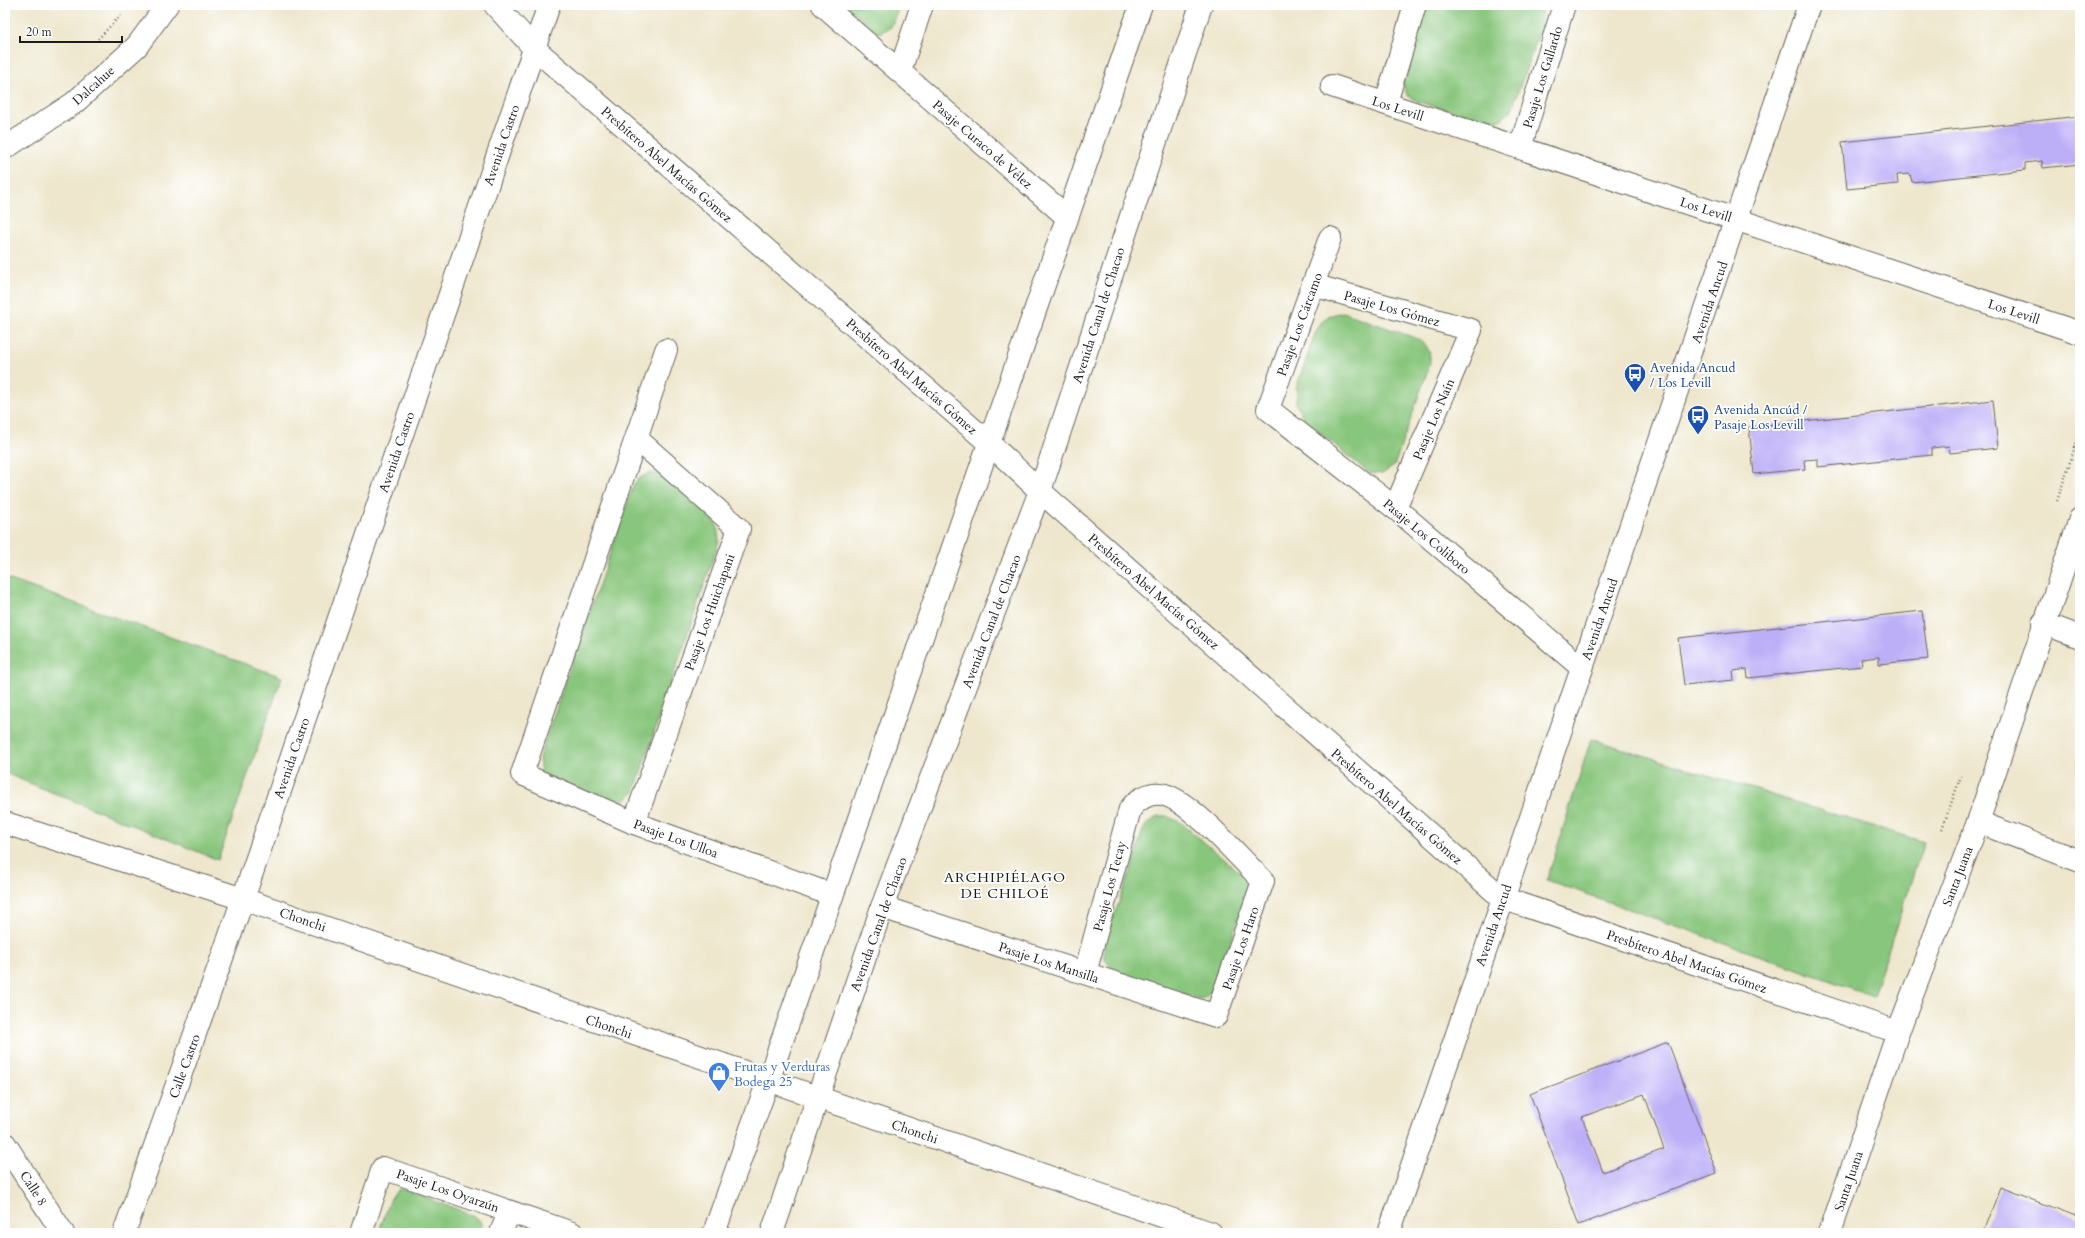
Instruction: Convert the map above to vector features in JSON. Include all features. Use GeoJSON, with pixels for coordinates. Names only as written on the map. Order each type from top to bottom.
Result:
{"type":"FeatureCollection","features":[{"type":"Feature","properties":{"kind":"street","name":"Dalcahue"},"geometry":{"type":"LineString","coordinates":[[5,148],[74,103],[137,46],[167,5]]}},
{"type":"Feature","properties":{"kind":"street","name":"Presbítero Abel Macías Gómez"},"geometry":{"type":"LineString","coordinates":[[494,5],[534,48],[989,443],[1040,491],[1502,898],[1898,1032]]}},
{"type":"Feature","properties":{"kind":"street","name":"Avenida Castro"},"geometry":{"type":"LineString","coordinates":[[243,899],[549,5]]}},
{"type":"Feature","properties":{"kind":"street","name":"Pasaje Curaco de Vélez"},"geometry":{"type":"LineString","coordinates":[[822,5],[1066,216]]}},
{"type":"Feature","properties":{"kind":"street"},"geometry":{"type":"LineString","coordinates":[[900,71],[922,5]]}},
{"type":"Feature","properties":{"kind":"street"},"geometry":{"type":"LineString","coordinates":[[714,1233],[989,443],[1066,216],[1141,5]]}},
{"type":"Feature","properties":{"kind":"street","name":"Avenida Canal de Chacao"},"geometry":{"type":"LineString","coordinates":[[772,1233],[882,907],[1040,491],[1201,5]]}},
{"type":"Feature","properties":{"kind":"street"},"geometry":{"type":"LineString","coordinates":[[1386,103],[1415,5]]}},
{"type":"Feature","properties":{"kind":"street","name":"Pasaje Los Gallardo"},"geometry":{"type":"LineString","coordinates":[[1520,148],[1564,5]]}},
{"type":"Feature","properties":{"kind":"street","name":"Avenida Ancud"},"geometry":{"type":"LineString","coordinates":[[1389,1233],[1502,898],[1738,220],[1809,5]]}},
{"type":"Feature","properties":{"kind":"street","name":"Los Levill"},"geometry":{"type":"LineString","coordinates":[[1332,86],[2080,333]]}},
{"type":"Feature","properties":{"kind":"street","name":"Pasaje Los Cárcamo"},"geometry":{"type":"LineString","coordinates":[[1268,409],[1330,238]]}},
{"type":"Feature","properties":{"kind":"street","name":"Pasaje Los Gómez"},"geometry":{"type":"LineString","coordinates":[[1313,285],[1471,330]]}},
{"type":"Feature","properties":{"kind":"street","name":"Pasaje Los Naín"},"geometry":{"type":"LineString","coordinates":[[1395,508],[1471,330]]}},
{"type":"Feature","properties":{"kind":"street"},"geometry":{"type":"LineString","coordinates":[[636,439],[666,350]]}},
{"type":"Feature","properties":{"kind":"street","name":"Pasaje Los Coliboro"},"geometry":{"type":"LineString","coordinates":[[1268,409],[1395,508],[1582,668]]}},
{"type":"Feature","properties":{"kind":"street","name":"Pasaje Los Ulloa"},"geometry":{"type":"LineString","coordinates":[[636,439],[522,774],[634,824],[832,895]]}},
{"type":"Feature","properties":{"kind":"street","name":"Pasaje Los Huichapani"},"geometry":{"type":"LineString","coordinates":[[634,824],[739,529],[636,439]]}},
{"type":"Feature","properties":{"kind":"street","name":"Santa Juana"},"geometry":{"type":"LineString","coordinates":[[1830,1233],[1898,1032],[1978,822],[2080,519]]}},
{"type":"Feature","properties":{"kind":"street"},"geometry":{"type":"LineString","coordinates":[[2044,623],[2080,638]]}},
{"type":"Feature","properties":{"kind":"street","name":"Pasaje Los Tecay"},"geometry":{"type":"LineString","coordinates":[[1085,973],[1130,809],[1137,801],[1148,795],[1161,794],[1177,800],[1213,829],[1263,881]]}},
{"type":"Feature","properties":{"kind":"street"},"geometry":{"type":"LineString","coordinates":[[1978,822],[2080,861]]}},
{"type":"Feature","properties":{"kind":"street","name":"Chonchi"},"geometry":{"type":"LineString","coordinates":[[5,823],[243,899],[1211,1233]]}},
{"type":"Feature","properties":{"kind":"street","name":"Pasaje Los Haro"},"geometry":{"type":"LineString","coordinates":[[1216,1016],[1263,881]]}},
{"type":"Feature","properties":{"kind":"street","name":"Calle Castro"},"geometry":{"type":"LineString","coordinates":[[124,1233],[243,899]]}},
{"type":"Feature","properties":{"kind":"street","name":"Pasaje Los Mansilla"},"geometry":{"type":"LineString","coordinates":[[882,907],[1216,1016]]}},
{"type":"Feature","properties":{"kind":"street","name":"Calle 8"},"geometry":{"type":"LineString","coordinates":[[5,1144],[63,1233]]}},
{"type":"Feature","properties":{"kind":"street","name":"Pasaje Los Oyarzún"},"geometry":{"type":"LineString","coordinates":[[361,1233],[383,1168],[572,1233]]}},
{"type":"Feature","properties":{"kind":"street","name":"Pasaje Los Oyarzún"},"geometry":{"type":"LineString","coordinates":[[501,1233],[509,1212]]}},
{"type":"Feature","properties":{"kind":"green space"},"geometry":{"type":"Polygon","coordinates":[[[845,5],[900,5],[891,27],[880,33],[872,30],[845,5]]]}},
{"type":"Feature","properties":{"kind":"green space"},"geometry":{"type":"Polygon","coordinates":[[[1428,5],[1540,5],[1543,12],[1542,25],[1511,111],[1500,120],[1485,121],[1419,102],[1407,95],[1402,82],[1428,5]]]}},
{"type":"Feature","properties":{"kind":"green space"},"geometry":{"type":"Polygon","coordinates":[[[1343,312],[1418,339],[1425,344],[1430,354],[1429,367],[1394,466],[1382,474],[1369,473],[1305,420],[1296,404],[1297,385],[1318,326],[1328,316],[1343,312]]]}},
{"type":"Feature","properties":{"kind":"green space"},"geometry":{"type":"Polygon","coordinates":[[[649,473],[661,475],[713,519],[717,526],[719,541],[634,792],[623,802],[616,804],[541,773],[539,758],[634,484],[638,479],[649,473]]]}},
{"type":"Feature","properties":{"kind":"green space"},"geometry":{"type":"Polygon","coordinates":[[[5,578],[282,677],[218,860],[5,773],[5,578]]]}},
{"type":"Feature","properties":{"kind":"green space"},"geometry":{"type":"Polygon","coordinates":[[[1591,739],[1924,842],[1873,996],[1547,880],[1591,739]]]}},
{"type":"Feature","properties":{"kind":"green space"},"geometry":{"type":"Polygon","coordinates":[[[1158,816],[1166,816],[1180,822],[1242,874],[1247,881],[1248,890],[1214,989],[1206,997],[1199,999],[1117,973],[1105,960],[1104,943],[1134,861],[1142,832],[1146,825],[1158,816]]]}},
{"type":"Feature","properties":{"kind":"green space"},"geometry":{"type":"Polygon","coordinates":[[[399,1189],[406,1190],[475,1216],[480,1221],[483,1233],[378,1233],[392,1196],[399,1189]]]}},
{"type":"Feature","properties":{"kind":"building"},"geometry":{"type":"Polygon","coordinates":[[[2080,116],[2080,164],[2043,168],[2042,161],[2025,163],[2025,170],[1912,182],[1910,174],[1897,175],[1898,184],[1847,189],[1842,142],[2080,116]]]}},
{"type":"Feature","properties":{"kind":"building"},"geometry":{"type":"Polygon","coordinates":[[[1993,400],[1998,448],[1950,453],[1949,446],[1932,448],[1932,455],[1818,467],[1818,459],[1804,460],[1805,469],[1754,474],[1749,427],[1993,400]]]}},
{"type":"Feature","properties":{"kind":"building"},"geometry":{"type":"Polygon","coordinates":[[[1922,611],[1928,659],[1879,664],[1879,657],[1861,659],[1862,666],[1748,678],[1747,669],[1733,671],[1734,680],[1684,685],[1678,638],[1922,611]]]}},
{"type":"Feature","properties":{"kind":"building"},"geometry":{"type":"Polygon","coordinates":[[[1668,1042],[1717,1173],[1579,1225],[1530,1094],[1668,1042]],[[1644,1094],[1582,1117],[1603,1172],[1664,1149],[1644,1094]]]}},
{"type":"Feature","properties":{"kind":"building"},"geometry":{"type":"Polygon","coordinates":[[[2001,1188],[2080,1218],[2080,1233],[1984,1233],[2001,1188]]]}},
{"type":"Feature","properties":{"kind":"place","name":"Avenida Ancud / Los Levill"},"geometry":{"type":"Point","coordinates":[1635,394]}},
{"type":"Feature","properties":{"kind":"place","name":"Avenida Ancúd / Pasaje Los Levill"},"geometry":{"type":"Point","coordinates":[1698,436]}},
{"type":"Feature","properties":{"kind":"place","name":"Frutas y Verduras Bodega 25"},"geometry":{"type":"Point","coordinates":[719,1092]}},
{"type":"Feature","properties":{"kind":"district","name":"ARCHIPIÉLAGO DE CHILOÉ"},"geometry":{"type":"Point","coordinates":[1005,886]}}]}
